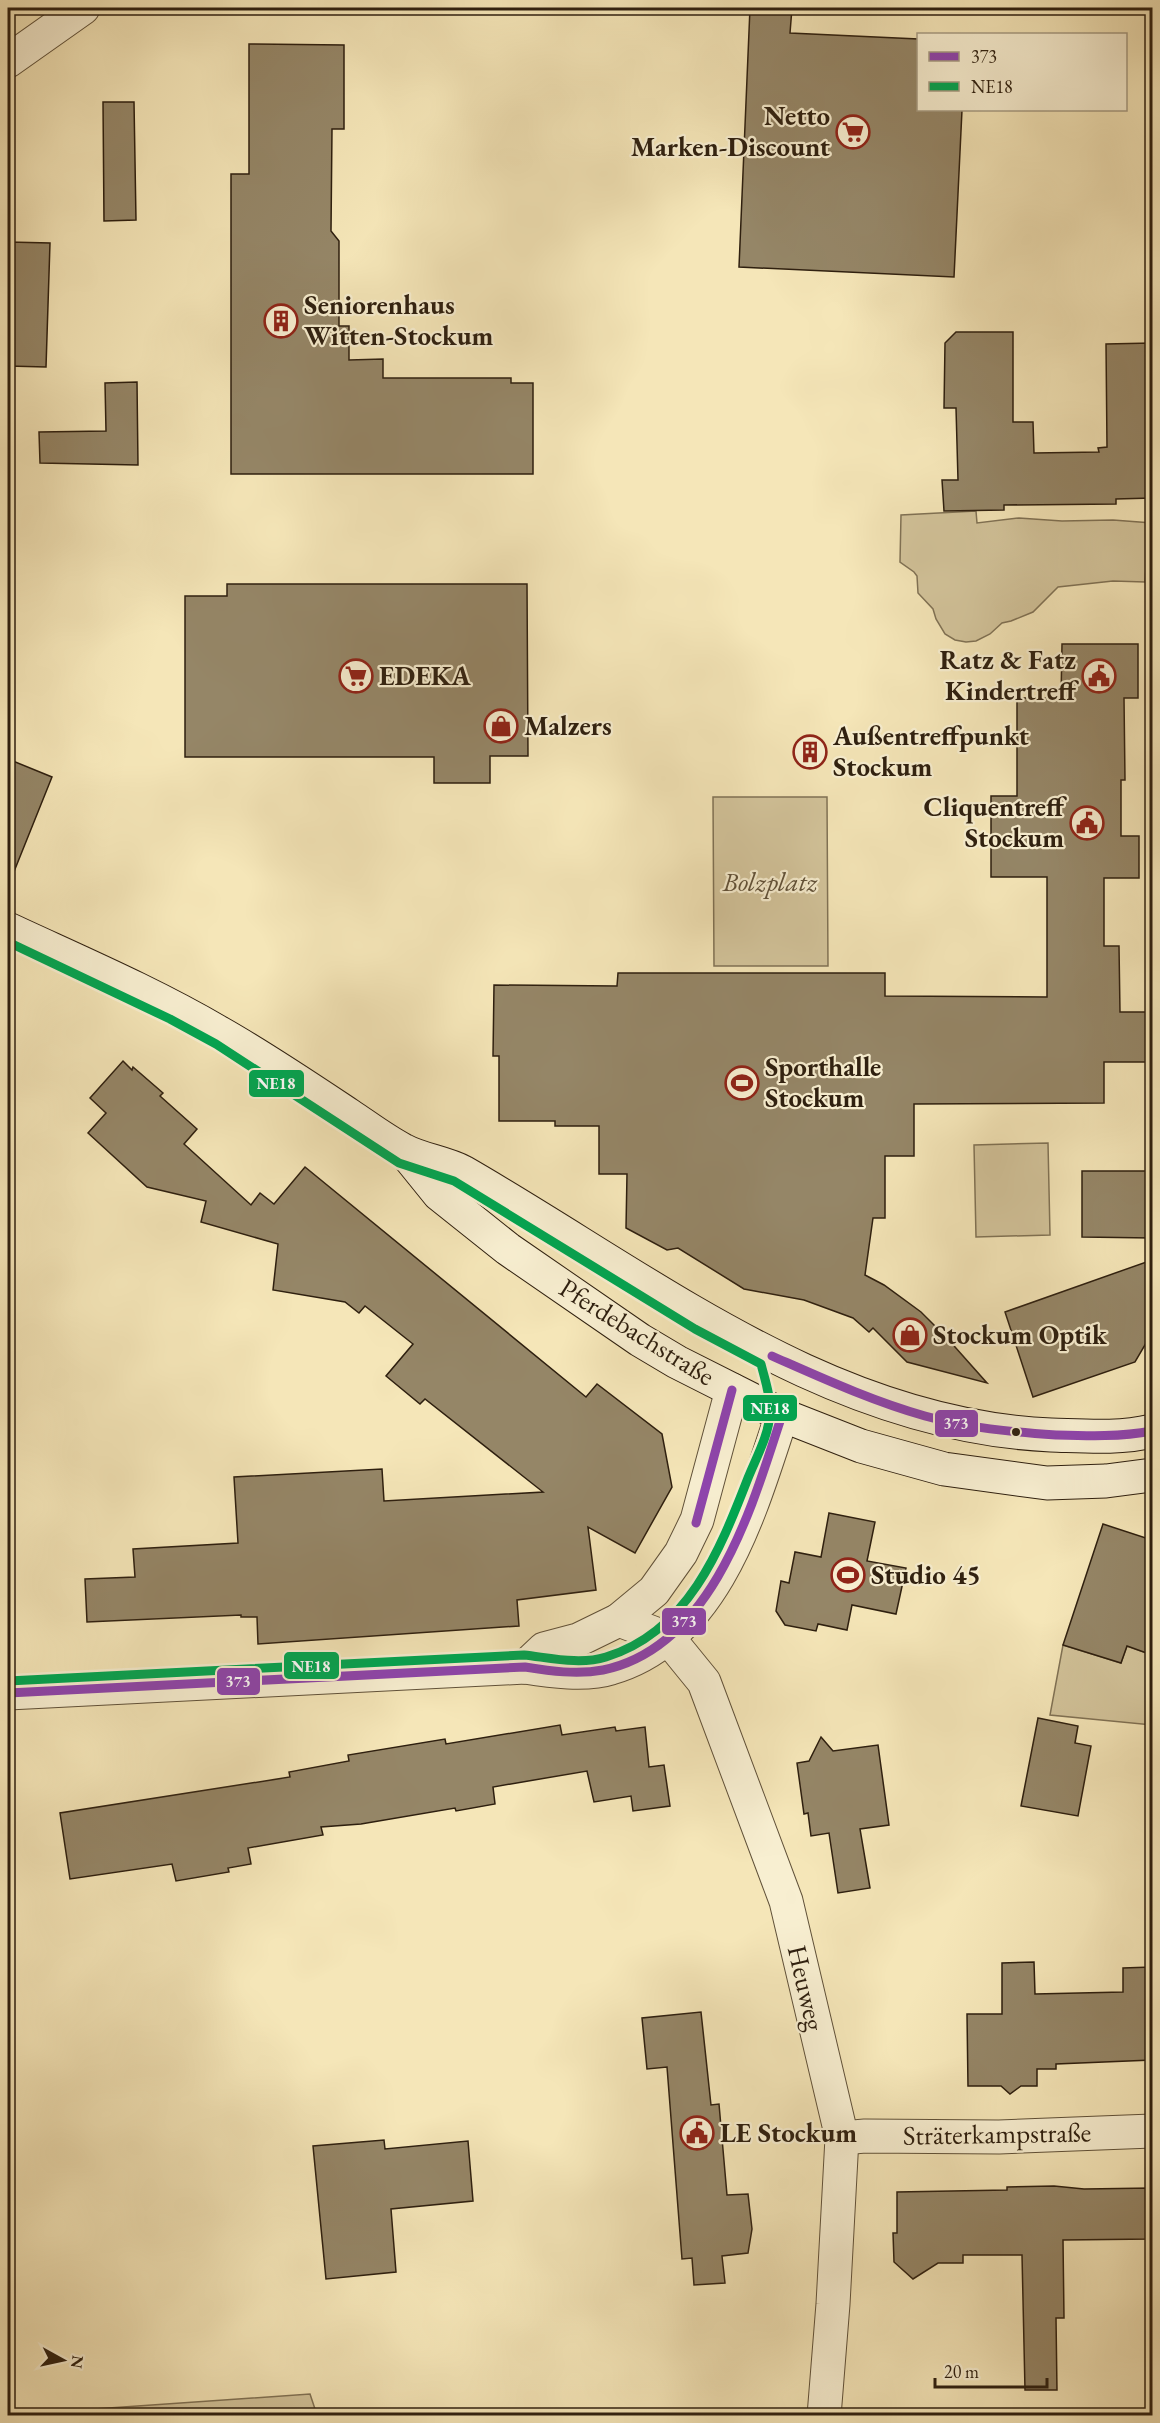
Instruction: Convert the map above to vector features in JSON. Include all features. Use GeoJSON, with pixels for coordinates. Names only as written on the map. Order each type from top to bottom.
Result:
{"type":"FeatureCollection","features":[{"type":"Feature","properties":{"kind":"street"},"geometry":{"type":"LineString","coordinates":[[8,62],[82,8]]}},
{"type":"Feature","properties":{"kind":"street","name":"Pferdebachstraße"},"geometry":{"type":"LineString","coordinates":[[8,929],[175,1008],[222,1034],[405,1152],[459,1170],[701,1319],[772,1356],[894,1406],[927,1416],[989,1429],[1085,1436],[1131,1436],[1152,1431]]}},
{"type":"Feature","properties":{"kind":"street","name":"Pferdebachstraße"},"geometry":{"type":"LineString","coordinates":[[405,1152],[439,1194],[508,1249],[640,1340],[782,1415],[861,1446],[955,1471],[1047,1483],[1106,1481],[1152,1475]]}},
{"type":"Feature","properties":{"kind":"street"},"geometry":{"type":"LineString","coordinates":[[525,1667],[544,1649],[579,1640],[619,1620],[654,1591],[681,1553],[697,1520],[732,1390],[772,1356]]}},
{"type":"Feature","properties":{"kind":"street"},"geometry":{"type":"LineString","coordinates":[[8,1693],[525,1667],[558,1673],[610,1669],[656,1648],[669,1638],[693,1611],[729,1558],[743,1529],[782,1415],[772,1356]]}},
{"type":"Feature","properties":{"kind":"street"},"geometry":{"type":"LineString","coordinates":[[619,1620],[669,1638]]}},
{"type":"Feature","properties":{"kind":"street","name":"Heuweg"},"geometry":{"type":"LineString","coordinates":[[669,1638],[704,1682],[786,1901],[842,2138],[824,2415]]}},
{"type":"Feature","properties":{"kind":"street","name":"Sträterkampstraße"},"geometry":{"type":"LineString","coordinates":[[842,2138],[865,2136],[999,2137],[1152,2131]]}},
{"type":"Feature","properties":{"kind":"green space"},"geometry":{"type":"Polygon","coordinates":[[[976,511],[977,523],[1019,518],[1152,523],[1152,567],[1146,567],[1145,582],[1113,581],[1058,587],[1033,612],[1002,623],[990,634],[976,641],[955,640],[945,634],[933,609],[918,593],[917,576],[900,562],[901,515],[976,511]]]}},
{"type":"Feature","properties":{"kind":"green space","name":"Bolzplatz"},"geometry":{"type":"Polygon","coordinates":[[[713,797],[827,797],[828,966],[714,966],[713,797]]]}},
{"type":"Feature","properties":{"kind":"green space"},"geometry":{"type":"Polygon","coordinates":[[[1048,1143],[1050,1235],[976,1237],[974,1145],[1048,1143]]]}},
{"type":"Feature","properties":{"kind":"green space"},"geometry":{"type":"Polygon","coordinates":[[[1063,1645],[1121,1663],[1127,1646],[1152,1655],[1152,1725],[1050,1715],[1063,1645]]]}},
{"type":"Feature","properties":{"kind":"green space"},"geometry":{"type":"Polygon","coordinates":[[[310,2394],[317,2415],[8,2415],[310,2394]]]}},
{"type":"Feature","properties":{"kind":"building","name":"Netto Marken-Discount"},"geometry":{"type":"Polygon","coordinates":[[[750,8],[792,8],[790,33],[917,39],[917,111],[962,111],[954,277],[739,267],[750,8]]]}},
{"type":"Feature","properties":{"kind":"building","name":"Seniorenhaus Witten-Stockum"},"geometry":{"type":"Polygon","coordinates":[[[249,44],[344,45],[344,129],[332,129],[331,231],[339,241],[339,326],[349,326],[349,360],[383,359],[383,378],[511,378],[511,383],[533,383],[533,474],[231,474],[231,174],[249,174],[249,44]]]}},
{"type":"Feature","properties":{"kind":"building"},"geometry":{"type":"Polygon","coordinates":[[[103,102],[134,102],[136,220],[104,221],[103,102]]]}},
{"type":"Feature","properties":{"kind":"building"},"geometry":{"type":"Polygon","coordinates":[[[8,242],[50,243],[46,367],[8,366],[8,242]]]}},
{"type":"Feature","properties":{"kind":"building"},"geometry":{"type":"Polygon","coordinates":[[[956,332],[1013,332],[1013,422],[1033,422],[1034,453],[1099,452],[1098,448],[1107,447],[1106,344],[1152,343],[1152,498],[1116,499],[1116,504],[1004,505],[1004,510],[944,511],[942,480],[958,480],[956,408],[944,408],[945,343],[956,332]]]}},
{"type":"Feature","properties":{"kind":"building"},"geometry":{"type":"Polygon","coordinates":[[[137,382],[138,465],[40,463],[39,432],[106,431],[105,383],[137,382]]]}},
{"type":"Feature","properties":{"kind":"building","name":"EDEKA"},"geometry":{"type":"Polygon","coordinates":[[[227,584],[527,584],[528,756],[490,756],[490,783],[434,783],[434,757],[185,757],[185,596],[227,596],[227,584]]]}},
{"type":"Feature","properties":{"kind":"building"},"geometry":{"type":"Polygon","coordinates":[[[1062,644],[1138,644],[1138,698],[1124,698],[1125,780],[1121,780],[1121,836],[1139,836],[1139,878],[1104,878],[1104,946],[1119,946],[1120,1012],[1151,1012],[1151,1062],[1104,1062],[1104,1103],[914,1104],[914,1156],[885,1156],[885,1218],[873,1218],[865,1275],[884,1285],[921,1312],[987,1383],[907,1362],[873,1328],[869,1332],[853,1318],[804,1300],[744,1289],[678,1248],[667,1250],[626,1228],[627,1174],[599,1174],[599,1126],[555,1126],[555,1121],[499,1121],[499,1056],[493,1056],[494,985],[617,986],[618,973],[885,973],[885,996],[1047,997],[1047,877],[991,877],[991,796],[1017,796],[1017,698],[1061,698],[1062,644]]]}},
{"type":"Feature","properties":{"kind":"building"},"geometry":{"type":"Polygon","coordinates":[[[8,759],[52,777],[9,884],[8,884],[8,759]]]}},
{"type":"Feature","properties":{"kind":"building"},"geometry":{"type":"Polygon","coordinates":[[[123,1061],[163,1093],[160,1096],[197,1129],[184,1144],[251,1205],[260,1193],[274,1204],[305,1167],[586,1397],[597,1384],[662,1434],[672,1487],[635,1553],[588,1527],[596,1590],[517,1600],[519,1626],[258,1644],[257,1617],[241,1617],[241,1615],[87,1622],[85,1579],[135,1577],[133,1549],[238,1543],[234,1477],[382,1469],[384,1501],[543,1492],[425,1399],[420,1404],[386,1376],[413,1344],[365,1306],[359,1313],[345,1302],[273,1290],[278,1244],[201,1222],[206,1201],[147,1187],[88,1133],[106,1113],[90,1098],[123,1061]]]}},
{"type":"Feature","properties":{"kind":"building"},"geometry":{"type":"Polygon","coordinates":[[[1082,1171],[1152,1171],[1152,1238],[1082,1237],[1082,1171]]]}},
{"type":"Feature","properties":{"kind":"building"},"geometry":{"type":"Polygon","coordinates":[[[1152,1260],[1152,1333],[1135,1362],[1033,1397],[1005,1312],[1152,1260]]]}},
{"type":"Feature","properties":{"kind":"building","name":"Studio 45"},"geometry":{"type":"Polygon","coordinates":[[[829,1513],[875,1522],[867,1561],[906,1568],[896,1614],[852,1605],[847,1630],[818,1624],[816,1631],[785,1625],[776,1611],[781,1581],[789,1583],[795,1552],[821,1557],[829,1513]]]}},
{"type":"Feature","properties":{"kind":"building"},"geometry":{"type":"Polygon","coordinates":[[[1103,1524],[1152,1540],[1152,1655],[1127,1646],[1121,1663],[1063,1645],[1103,1524]]]}},
{"type":"Feature","properties":{"kind":"building"},"geometry":{"type":"Polygon","coordinates":[[[1038,1718],[1078,1726],[1075,1743],[1091,1746],[1078,1816],[1021,1806],[1038,1718]]]}},
{"type":"Feature","properties":{"kind":"building"},"geometry":{"type":"Polygon","coordinates":[[[560,1725],[562,1735],[615,1727],[616,1731],[645,1727],[649,1767],[664,1765],[670,1806],[633,1811],[631,1796],[594,1802],[587,1771],[493,1787],[495,1804],[456,1811],[455,1808],[361,1824],[321,1827],[323,1835],[248,1848],[251,1864],[228,1868],[229,1872],[176,1881],[172,1864],[70,1879],[60,1813],[290,1777],[289,1772],[349,1761],[348,1755],[445,1739],[446,1744],[560,1725]]]}},
{"type":"Feature","properties":{"kind":"building"},"geometry":{"type":"Polygon","coordinates":[[[821,1737],[833,1751],[878,1745],[889,1825],[860,1829],[870,1888],[838,1893],[829,1833],[811,1836],[808,1813],[804,1814],[797,1763],[809,1761],[821,1737]]]}},
{"type":"Feature","properties":{"kind":"building"},"geometry":{"type":"Polygon","coordinates":[[[1034,1962],[1035,1994],[1123,1992],[1123,1968],[1152,1967],[1152,2060],[1056,2064],[1056,2069],[1037,2069],[1037,2086],[1021,2086],[1010,2094],[1001,2086],[968,2086],[967,2014],[1002,2014],[1002,1963],[1034,1962]]]}},
{"type":"Feature","properties":{"kind":"building"},"geometry":{"type":"Polygon","coordinates":[[[701,2012],[711,2105],[719,2104],[727,2195],[748,2194],[752,2229],[748,2253],[722,2256],[725,2283],[694,2285],[692,2258],[682,2259],[667,2067],[647,2069],[642,2018],[701,2012]]]}},
{"type":"Feature","properties":{"kind":"building"},"geometry":{"type":"Polygon","coordinates":[[[384,2140],[385,2149],[468,2141],[473,2201],[391,2209],[396,2272],[326,2279],[313,2146],[384,2140]]]}},
{"type":"Feature","properties":{"kind":"building"},"geometry":{"type":"Polygon","coordinates":[[[1054,2186],[1084,2189],[1152,2188],[1152,2239],[1063,2240],[1064,2318],[1056,2318],[1057,2390],[1025,2390],[1022,2255],[963,2255],[963,2263],[938,2263],[913,2279],[894,2262],[893,2233],[897,2233],[897,2192],[1007,2190],[1007,2187],[1054,2186]]]}},
{"type":"Feature","properties":{"kind":"transit line","name":"NE18"},"geometry":{"type":"LineString","coordinates":[[8,942],[170,1019],[216,1044],[399,1163],[454,1181],[695,1329],[761,1364],[770,1407],[769,1421],[762,1446],[726,1533],[697,1585],[680,1608],[659,1629],[634,1645],[606,1657],[576,1661],[524,1655],[8,1681]]}},
{"type":"Feature","properties":{"kind":"transit line","name":"373"},"geometry":{"type":"LineString","coordinates":[[772,1356],[847,1389],[925,1416],[957,1424],[1056,1435],[1092,1436],[1152,1431]]}},
{"type":"Feature","properties":{"kind":"transit line","name":"373"},"geometry":{"type":"LineString","coordinates":[[696,1523],[732,1390]]}},
{"type":"Feature","properties":{"kind":"transit line","name":"373"},"geometry":{"type":"LineString","coordinates":[[8,1693],[525,1667],[573,1672],[603,1670],[641,1656],[673,1633],[700,1603],[722,1568],[741,1530],[782,1415]]}},
{"type":"Feature","properties":{"kind":"place","name":"Netto Marken-Discount"},"geometry":{"type":"Point","coordinates":[853,132]}},
{"type":"Feature","properties":{"kind":"place","name":"Seniorenhaus Witten-Stockum"},"geometry":{"type":"Point","coordinates":[281,321]}},
{"type":"Feature","properties":{"kind":"place","name":"EDEKA"},"geometry":{"type":"Point","coordinates":[356,676]}},
{"type":"Feature","properties":{"kind":"place","name":"Ratz & Fatz Kindertreff"},"geometry":{"type":"Point","coordinates":[1099,676]}},
{"type":"Feature","properties":{"kind":"place","name":"Malzers"},"geometry":{"type":"Point","coordinates":[501,726]}},
{"type":"Feature","properties":{"kind":"place","name":"Außentreffpunkt Stockum"},"geometry":{"type":"Point","coordinates":[810,752]}},
{"type":"Feature","properties":{"kind":"place","name":"Cliquentreff Stockum"},"geometry":{"type":"Point","coordinates":[1087,823]}},
{"type":"Feature","properties":{"kind":"place","name":"Sporthalle Stockum"},"geometry":{"type":"Point","coordinates":[742,1083]}},
{"type":"Feature","properties":{"kind":"place","name":"Stockum Optik"},"geometry":{"type":"Point","coordinates":[910,1335]}},
{"type":"Feature","properties":{"kind":"place","name":"Studio 45"},"geometry":{"type":"Point","coordinates":[848,1575]}},
{"type":"Feature","properties":{"kind":"place","name":"LE Stockum"},"geometry":{"type":"Point","coordinates":[697,2133]}}]}
